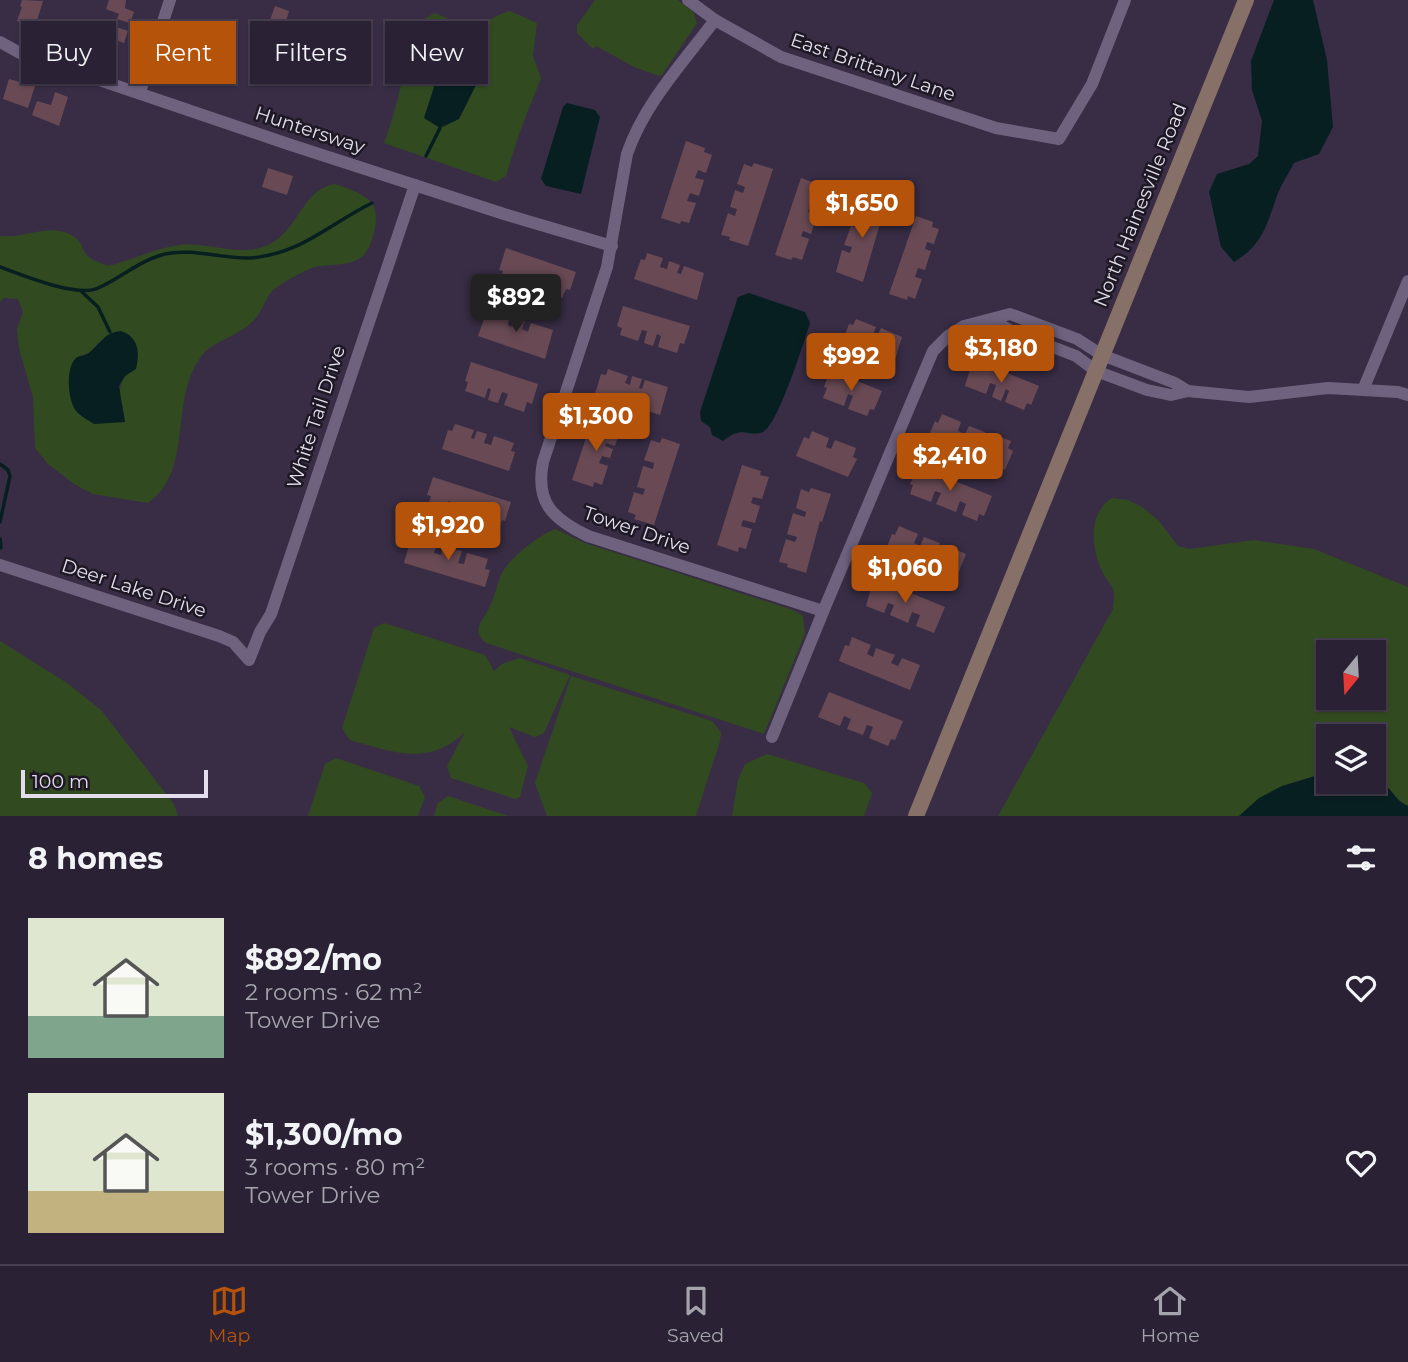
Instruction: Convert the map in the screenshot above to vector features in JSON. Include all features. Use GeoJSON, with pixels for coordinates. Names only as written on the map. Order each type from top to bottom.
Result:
{"type":"FeatureCollection","features":[{"type":"Feature","properties":{"kind":"main road","name":"North Hainesville Road"},"geometry":{"type":"LineString","coordinates":[[916,816],[1246,0]]}},
{"type":"Feature","properties":{"kind":"street"},"geometry":{"type":"LineString","coordinates":[[141,92],[170,0]]}},
{"type":"Feature","properties":{"kind":"street","name":"East Brittany Lane"},"geometry":{"type":"LineString","coordinates":[[688,0],[715,20],[781,57],[996,128],[1059,139],[1091,84],[1125,0]]}},
{"type":"Feature","properties":{"kind":"street","name":"Tower Drive"},"geometry":{"type":"LineString","coordinates":[[715,20],[654,103],[632,140],[612,246],[543,461],[540,478],[542,493],[549,509],[563,524],[602,541],[823,611]]}},
{"type":"Feature","properties":{"kind":"street","name":"Huntersway"},"geometry":{"type":"LineString","coordinates":[[0,41],[20,52],[288,144],[612,246]]}},
{"type":"Feature","properties":{"kind":"street","name":"White Tail Drive"},"geometry":{"type":"LineString","coordinates":[[249,660],[271,614],[415,185]]}},
{"type":"Feature","properties":{"kind":"street"},"geometry":{"type":"LineString","coordinates":[[1363,390],[1408,281]]}},
{"type":"Feature","properties":{"kind":"street"},"geometry":{"type":"LineString","coordinates":[[772,737],[933,351],[948,336],[964,326],[1010,314],[1077,339],[1102,355],[1175,383],[1188,391]]}},
{"type":"Feature","properties":{"kind":"street"},"geometry":{"type":"LineString","coordinates":[[992,320],[1011,331],[1076,356],[1096,370],[1160,393],[1177,395],[1188,391],[1249,397],[1328,388],[1408,395]]}},
{"type":"Feature","properties":{"kind":"street","name":"Deer Lake Drive"},"geometry":{"type":"LineString","coordinates":[[0,565],[219,636],[233,642],[249,660]]}},
{"type":"Feature","properties":{"kind":"green space"},"geometry":{"type":"Polygon","coordinates":[[[595,0],[678,0],[694,13],[697,23],[659,76],[634,67],[596,46],[593,49],[577,33],[577,25],[595,0]]]}},
{"type":"Feature","properties":{"kind":"green space"},"geometry":{"type":"Polygon","coordinates":[[[510,11],[537,23],[533,56],[541,78],[506,176],[496,182],[384,143],[401,84],[433,84],[434,87],[424,118],[459,119],[476,84],[488,84],[487,21],[510,11]]]}},
{"type":"Feature","properties":{"kind":"green space"},"geometry":{"type":"Polygon","coordinates":[[[435,13],[455,21],[422,21],[435,13]]]}},
{"type":"Feature","properties":{"kind":"green space"},"geometry":{"type":"Polygon","coordinates":[[[335,184],[364,196],[370,202],[376,216],[368,248],[357,260],[315,267],[281,284],[270,293],[259,314],[248,326],[204,353],[193,370],[186,390],[177,452],[163,489],[148,503],[93,494],[74,484],[48,464],[35,448],[33,397],[19,349],[17,329],[23,312],[18,299],[4,298],[0,302],[0,236],[48,230],[67,233],[78,240],[90,258],[108,266],[180,245],[250,250],[273,242],[283,234],[306,204],[323,188],[335,184]],[[99,342],[88,354],[76,358],[72,402],[125,422],[120,388],[131,371],[99,342]]]}},
{"type":"Feature","properties":{"kind":"green space"},"geometry":{"type":"Polygon","coordinates":[[[1112,498],[1128,500],[1159,521],[1178,546],[1189,549],[1254,540],[1314,549],[1408,587],[1408,806],[1386,786],[1386,724],[1316,724],[1316,776],[1271,793],[1239,816],[998,816],[1113,609],[1113,589],[1099,564],[1094,543],[1098,513],[1112,498]]]}},
{"type":"Feature","properties":{"kind":"green space"},"geometry":{"type":"Polygon","coordinates":[[[555,529],[585,543],[793,610],[803,616],[805,634],[764,734],[486,643],[478,629],[492,602],[501,575],[525,548],[555,529]]]}},
{"type":"Feature","properties":{"kind":"green space"},"geometry":{"type":"Polygon","coordinates":[[[384,623],[485,655],[494,671],[502,664],[520,658],[570,675],[544,733],[535,737],[509,727],[528,766],[520,797],[515,799],[451,778],[447,766],[465,732],[438,750],[410,754],[350,740],[342,728],[374,628],[384,623]]]}},
{"type":"Feature","properties":{"kind":"green space"},"geometry":{"type":"Polygon","coordinates":[[[0,641],[67,683],[101,710],[174,804],[178,816],[0,816],[0,641]]]}},
{"type":"Feature","properties":{"kind":"green space"},"geometry":{"type":"Polygon","coordinates":[[[571,676],[712,721],[721,732],[720,741],[696,816],[547,816],[535,783],[571,676]]]}},
{"type":"Feature","properties":{"kind":"green space"},"geometry":{"type":"Polygon","coordinates":[[[767,754],[864,783],[872,793],[864,816],[732,816],[738,780],[745,764],[767,754]]]}},
{"type":"Feature","properties":{"kind":"green space"},"geometry":{"type":"Polygon","coordinates":[[[336,758],[419,786],[425,797],[418,816],[308,816],[325,764],[336,758]]]}},
{"type":"Feature","properties":{"kind":"green space"},"geometry":{"type":"Polygon","coordinates":[[[448,796],[508,816],[434,816],[438,803],[448,796]]]}},
{"type":"Feature","properties":{"kind":"shaded area"},"geometry":{"type":"Polygon","coordinates":[[[1274,0],[1313,0],[1327,60],[1333,127],[1319,154],[1294,163],[1280,189],[1263,232],[1252,248],[1234,262],[1221,247],[1209,192],[1217,174],[1249,164],[1258,156],[1262,121],[1252,90],[1251,61],[1274,0]]]}},
{"type":"Feature","properties":{"kind":"shaded area"},"geometry":{"type":"Polygon","coordinates":[[[432,84],[476,84],[459,119],[440,128],[424,118],[434,87],[432,84]]]}},
{"type":"Feature","properties":{"kind":"shaded area"},"geometry":{"type":"Polygon","coordinates":[[[567,103],[595,110],[600,117],[581,194],[546,186],[541,179],[563,107],[567,103]]]}},
{"type":"Feature","properties":{"kind":"shaded area"},"geometry":{"type":"Polygon","coordinates":[[[749,293],[805,312],[810,323],[790,382],[769,426],[763,432],[740,432],[723,441],[712,435],[710,427],[701,421],[700,412],[738,297],[749,293]]]}},
{"type":"Feature","properties":{"kind":"shaded area"},"geometry":{"type":"Polygon","coordinates":[[[121,331],[135,341],[138,352],[136,369],[125,376],[119,386],[125,422],[94,424],[80,415],[73,406],[69,384],[70,369],[76,358],[88,353],[107,336],[121,331]]]}},
{"type":"Feature","properties":{"kind":"shaded area"},"geometry":{"type":"Polygon","coordinates":[[[1316,776],[1316,794],[1386,794],[1386,787],[1408,806],[1408,816],[1239,816],[1259,798],[1282,786],[1316,776]]]}},
{"type":"Feature","properties":{"kind":"building"},"geometry":{"type":"Polygon","coordinates":[[[22,0],[43,1],[37,21],[17,21],[22,7],[22,0]]]}},
{"type":"Feature","properties":{"kind":"building"},"geometry":{"type":"Polygon","coordinates":[[[109,0],[126,0],[125,8],[134,12],[130,23],[117,19],[119,14],[106,9],[109,0]]]}},
{"type":"Feature","properties":{"kind":"building"},"geometry":{"type":"Polygon","coordinates":[[[275,6],[289,11],[286,21],[270,21],[275,6]]]}},
{"type":"Feature","properties":{"kind":"building"},"geometry":{"type":"Polygon","coordinates":[[[116,27],[128,31],[124,43],[116,40],[116,27]]]}},
{"type":"Feature","properties":{"kind":"building"},"geometry":{"type":"Polygon","coordinates":[[[9,79],[35,86],[28,108],[3,99],[9,79]]]}},
{"type":"Feature","properties":{"kind":"building"},"geometry":{"type":"Polygon","coordinates":[[[55,92],[68,97],[59,126],[32,115],[37,101],[51,105],[55,92]]]}},
{"type":"Feature","properties":{"kind":"building"},"geometry":{"type":"Polygon","coordinates":[[[686,141],[705,148],[704,152],[712,155],[706,173],[698,170],[695,178],[704,180],[699,196],[690,193],[687,201],[696,203],[689,223],[681,221],[680,224],[661,218],[686,141]]]}},
{"type":"Feature","properties":{"kind":"building"},"geometry":{"type":"Polygon","coordinates":[[[754,163],[773,169],[748,246],[721,235],[728,213],[735,216],[737,209],[730,207],[735,190],[743,193],[745,187],[737,184],[744,164],[752,167],[754,163]]]}},
{"type":"Feature","properties":{"kind":"building"},"geometry":{"type":"Polygon","coordinates":[[[268,168],[293,176],[287,195],[262,187],[268,168]]]}},
{"type":"Feature","properties":{"kind":"building"},"geometry":{"type":"Polygon","coordinates":[[[801,178],[821,185],[820,189],[825,191],[820,207],[810,204],[808,212],[817,215],[811,234],[803,231],[801,236],[809,239],[802,260],[793,257],[791,260],[775,255],[801,178]]]}},
{"type":"Feature","properties":{"kind":"building"},"geometry":{"type":"Polygon","coordinates":[[[869,200],[888,206],[883,221],[881,220],[863,282],[836,272],[842,250],[850,253],[852,247],[844,245],[851,226],[862,229],[863,224],[852,221],[858,202],[867,205],[869,200]]]}},
{"type":"Feature","properties":{"kind":"building"},"geometry":{"type":"Polygon","coordinates":[[[916,216],[933,222],[932,227],[939,229],[934,244],[927,242],[925,249],[931,251],[925,270],[918,268],[915,277],[922,279],[915,299],[908,296],[907,300],[889,294],[916,216]]]}},
{"type":"Feature","properties":{"kind":"building"},"geometry":{"type":"Polygon","coordinates":[[[506,248],[576,272],[570,290],[566,289],[562,298],[540,291],[544,281],[538,279],[535,289],[525,286],[528,276],[525,275],[521,285],[501,278],[503,271],[499,270],[506,248]]]}},
{"type":"Feature","properties":{"kind":"building"},"geometry":{"type":"Polygon","coordinates":[[[647,253],[663,258],[660,267],[667,269],[669,261],[680,265],[677,273],[681,274],[684,266],[704,273],[697,300],[634,279],[641,259],[645,260],[647,253]]]}},
{"type":"Feature","properties":{"kind":"building"},"geometry":{"type":"Polygon","coordinates":[[[623,306],[690,326],[684,344],[680,343],[677,353],[658,347],[661,336],[657,334],[653,346],[644,343],[647,331],[642,330],[638,341],[620,335],[622,328],[617,326],[623,306]]]}},
{"type":"Feature","properties":{"kind":"building"},"geometry":{"type":"Polygon","coordinates":[[[491,310],[510,317],[508,325],[511,327],[514,318],[525,321],[522,329],[528,332],[531,323],[553,330],[545,359],[478,336],[485,316],[489,317],[491,310]]]}},
{"type":"Feature","properties":{"kind":"building"},"geometry":{"type":"Polygon","coordinates":[[[856,319],[876,327],[872,337],[876,339],[881,328],[902,337],[893,366],[841,345],[849,324],[853,325],[856,319]]]}},
{"type":"Feature","properties":{"kind":"building"},"geometry":{"type":"Polygon","coordinates":[[[973,359],[1039,386],[1031,405],[1027,403],[1024,410],[1005,402],[1009,391],[1006,389],[1001,401],[992,397],[996,385],[990,383],[986,394],[965,386],[973,359]]]}},
{"type":"Feature","properties":{"kind":"building"},"geometry":{"type":"Polygon","coordinates":[[[471,362],[538,384],[532,404],[527,402],[524,412],[504,405],[508,394],[502,392],[498,403],[488,400],[491,389],[488,388],[485,398],[465,391],[471,362]]]}},
{"type":"Feature","properties":{"kind":"building"},"geometry":{"type":"Polygon","coordinates":[[[608,369],[628,376],[625,383],[630,385],[632,376],[642,379],[639,388],[642,389],[645,380],[668,387],[660,415],[595,394],[601,374],[606,375],[608,369]]]}},
{"type":"Feature","properties":{"kind":"building"},"geometry":{"type":"Polygon","coordinates":[[[830,370],[882,391],[874,410],[870,409],[867,416],[848,409],[853,396],[848,394],[844,406],[823,398],[830,370]]]}},
{"type":"Feature","properties":{"kind":"building"},"geometry":{"type":"Polygon","coordinates":[[[942,414],[961,422],[958,431],[965,434],[969,426],[985,432],[982,440],[988,443],[992,434],[1011,441],[1008,448],[1013,451],[1005,470],[927,440],[935,421],[938,423],[942,414]]]}},
{"type":"Feature","properties":{"kind":"building"},"geometry":{"type":"Polygon","coordinates":[[[593,417],[611,423],[610,427],[620,430],[615,446],[606,443],[605,446],[613,449],[610,458],[602,456],[599,463],[608,466],[602,485],[594,482],[593,487],[572,480],[593,417]]]}},
{"type":"Feature","properties":{"kind":"building"},"geometry":{"type":"Polygon","coordinates":[[[455,424],[474,430],[471,438],[474,439],[477,431],[487,434],[484,443],[491,445],[494,436],[514,443],[511,451],[515,452],[509,471],[442,449],[448,430],[452,431],[455,424]]]}},
{"type":"Feature","properties":{"kind":"building"},"geometry":{"type":"Polygon","coordinates":[[[812,431],[829,438],[826,447],[831,449],[835,440],[856,448],[853,457],[857,459],[848,477],[796,456],[804,437],[809,439],[812,431]]]}},
{"type":"Feature","properties":{"kind":"building"},"geometry":{"type":"Polygon","coordinates":[[[662,438],[680,444],[654,525],[634,519],[636,515],[628,512],[634,492],[643,495],[645,489],[637,487],[643,466],[653,469],[654,463],[644,460],[651,440],[660,443],[662,438]]]}},
{"type":"Feature","properties":{"kind":"building"},"geometry":{"type":"Polygon","coordinates":[[[742,465],[761,471],[760,475],[769,477],[762,499],[753,497],[751,503],[760,506],[755,523],[743,520],[741,526],[752,529],[746,549],[739,547],[738,552],[717,545],[742,465]]]}},
{"type":"Feature","properties":{"kind":"building"},"geometry":{"type":"Polygon","coordinates":[[[918,466],[992,496],[984,516],[979,514],[977,521],[962,515],[966,504],[960,501],[956,512],[936,504],[941,493],[935,491],[931,502],[910,494],[913,485],[910,484],[918,466]]]}},
{"type":"Feature","properties":{"kind":"building"},"geometry":{"type":"Polygon","coordinates":[[[433,477],[511,502],[505,521],[502,520],[499,529],[478,522],[482,511],[474,509],[471,519],[451,513],[455,503],[448,501],[444,511],[428,506],[431,496],[427,495],[433,477]]]}},
{"type":"Feature","properties":{"kind":"building"},"geometry":{"type":"Polygon","coordinates":[[[811,488],[831,494],[822,522],[820,521],[806,573],[779,562],[786,539],[795,542],[797,537],[787,534],[793,513],[805,517],[806,512],[796,508],[801,489],[809,492],[811,488]]]}},
{"type":"Feature","properties":{"kind":"building"},"geometry":{"type":"Polygon","coordinates":[[[899,526],[918,534],[914,543],[920,546],[924,537],[940,543],[936,552],[944,555],[947,546],[966,554],[955,581],[885,552],[892,534],[895,535],[899,526]]]}},
{"type":"Feature","properties":{"kind":"building"},"geometry":{"type":"Polygon","coordinates":[[[417,537],[437,543],[434,553],[441,555],[443,546],[462,551],[458,563],[464,564],[467,553],[488,559],[485,569],[490,570],[485,587],[404,563],[409,545],[414,546],[417,537]]]}},
{"type":"Feature","properties":{"kind":"building"},"geometry":{"type":"Polygon","coordinates":[[[874,578],[945,607],[934,633],[916,626],[920,615],[912,612],[908,623],[890,615],[894,605],[888,603],[884,613],[866,606],[874,578]]]}},
{"type":"Feature","properties":{"kind":"building"},"geometry":{"type":"Polygon","coordinates":[[[852,637],[871,645],[867,654],[873,657],[876,648],[895,655],[891,663],[898,666],[902,658],[920,665],[910,690],[839,661],[845,645],[849,646],[852,637]]]}},
{"type":"Feature","properties":{"kind":"building"},"geometry":{"type":"Polygon","coordinates":[[[829,692],[903,721],[895,740],[891,739],[888,746],[869,738],[873,727],[867,725],[863,735],[847,729],[851,719],[844,716],[840,726],[818,717],[829,692]]]}},
{"type":"Feature","properties":{"kind":"waterway"},"geometry":{"type":"LineString","coordinates":[[426,156],[440,128]]}},
{"type":"Feature","properties":{"kind":"waterway"},"geometry":{"type":"LineString","coordinates":[[0,267],[64,288],[89,290],[106,284],[147,260],[165,254],[186,252],[251,258],[285,251],[372,203]]}},
{"type":"Feature","properties":{"kind":"waterway"},"geometry":{"type":"LineString","coordinates":[[82,292],[98,307],[110,332]]}},
{"type":"Feature","properties":{"kind":"waterway"},"geometry":{"type":"LineString","coordinates":[[0,464],[8,470],[10,476],[0,522]]}},
{"type":"Feature","properties":{"kind":"waterway"},"geometry":{"type":"LineString","coordinates":[[0,539],[1,548]]}}]}
